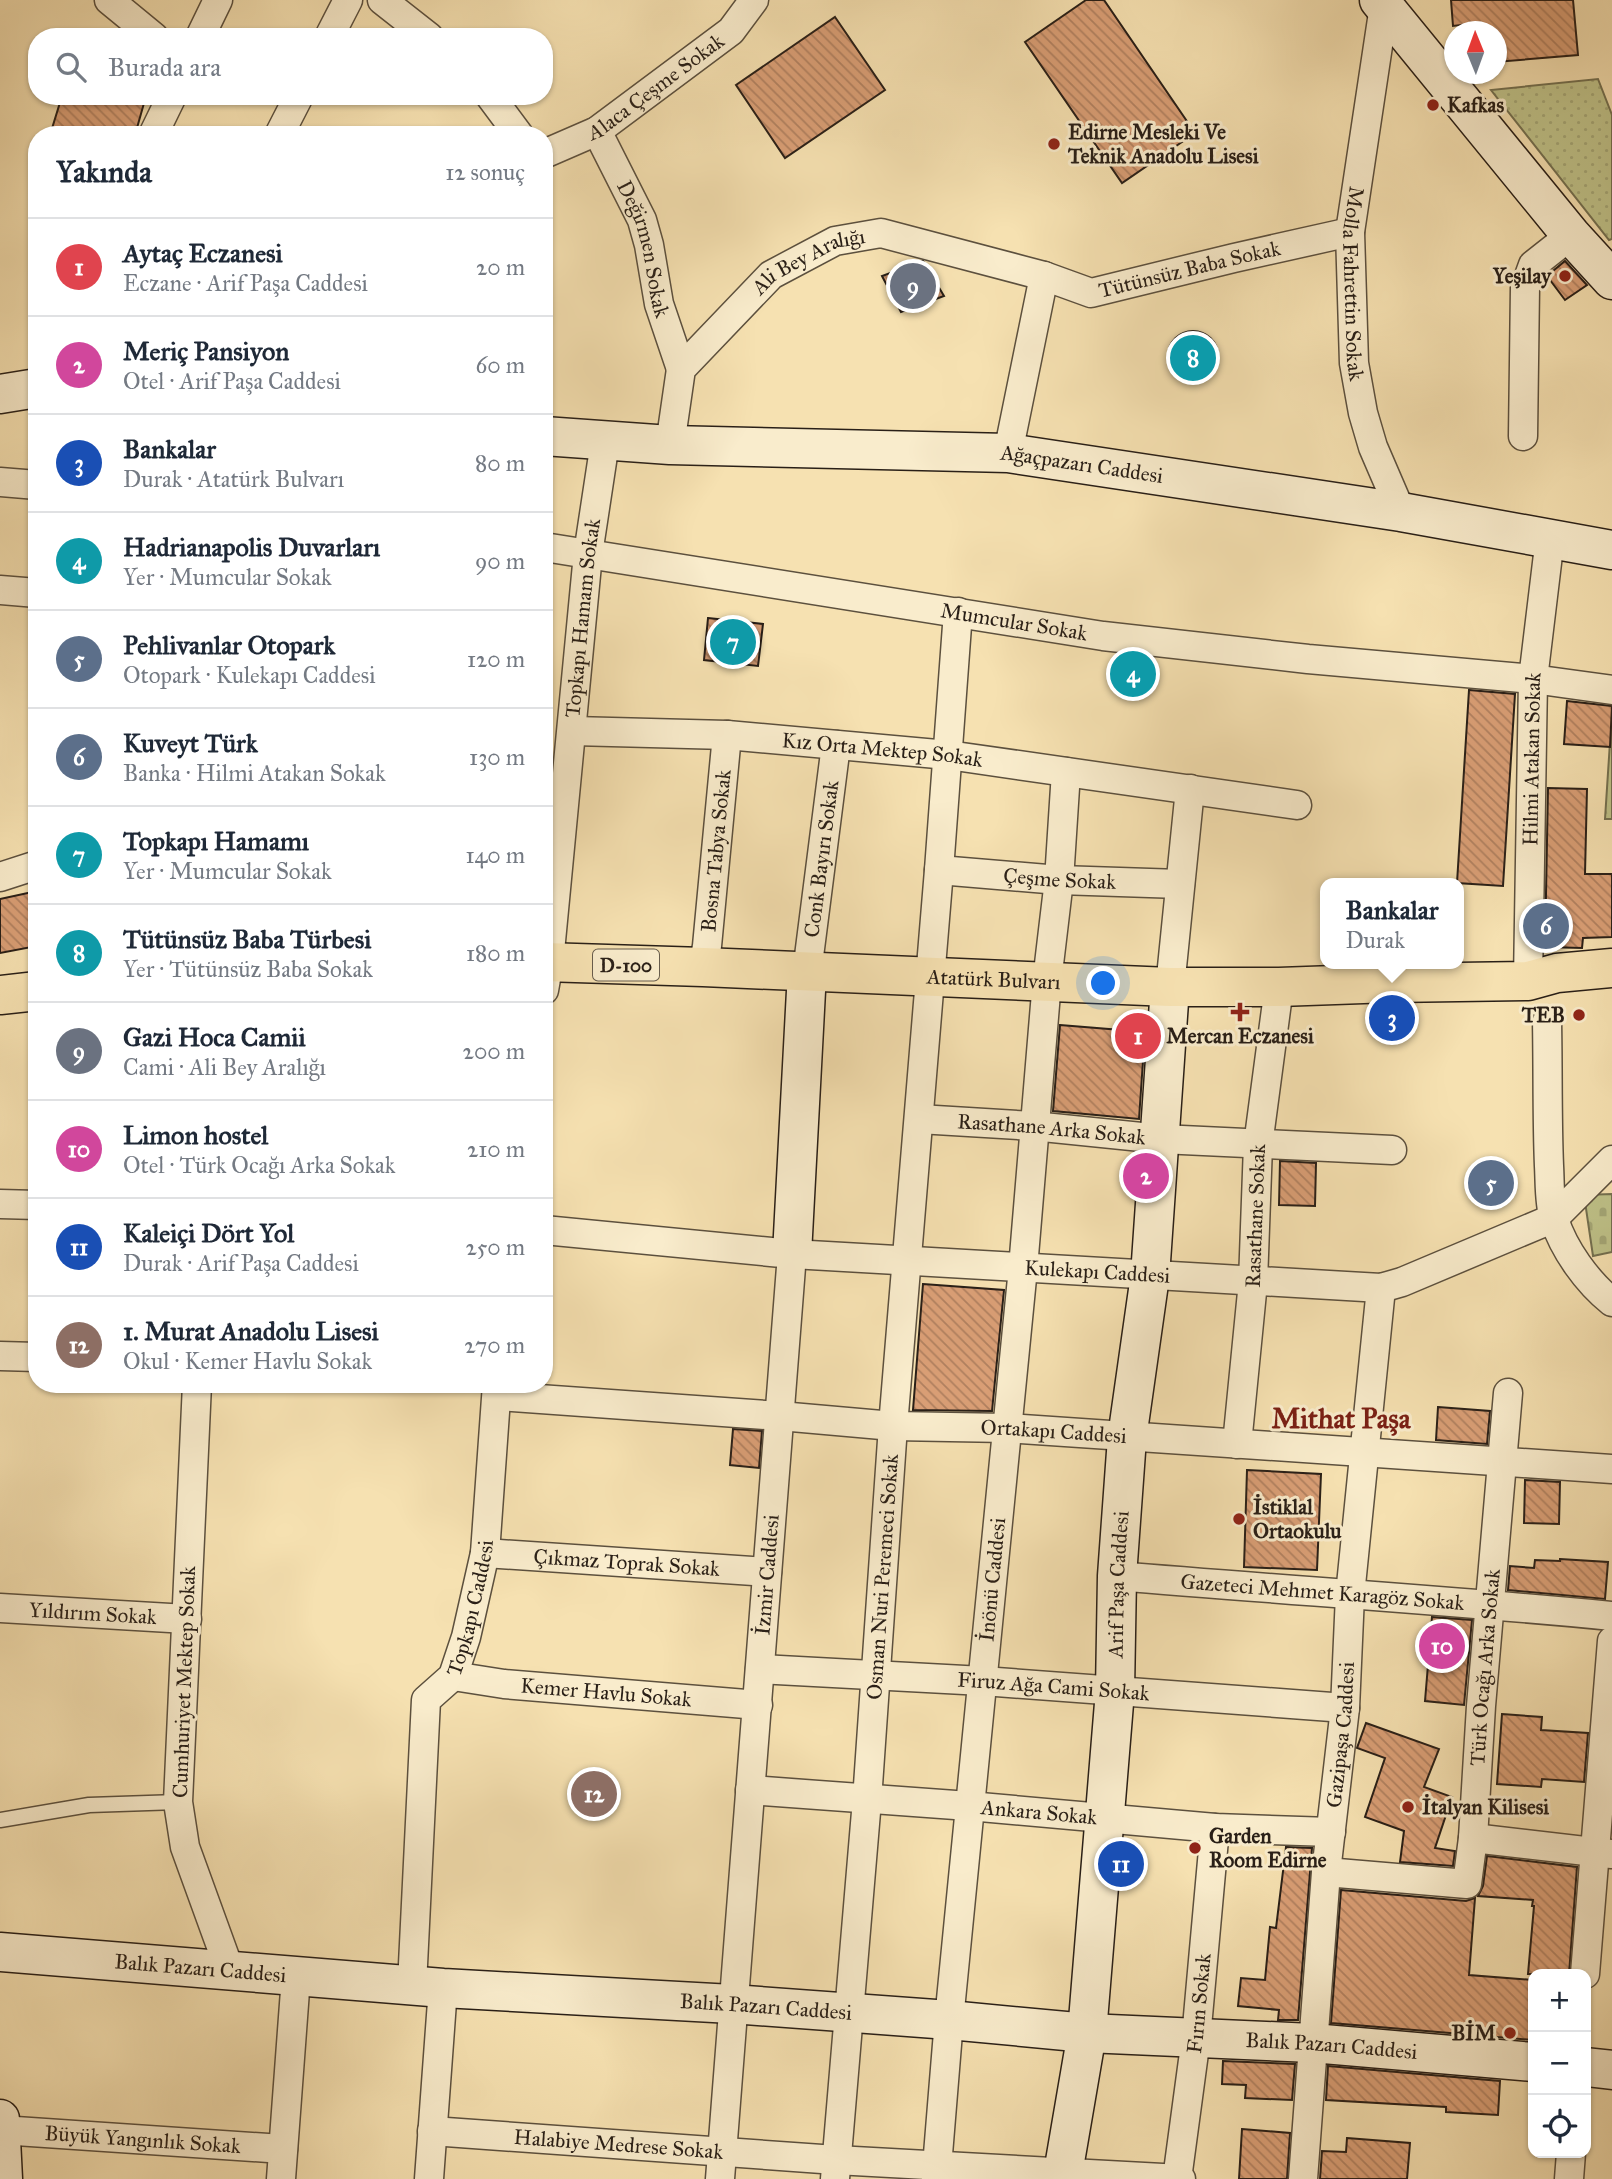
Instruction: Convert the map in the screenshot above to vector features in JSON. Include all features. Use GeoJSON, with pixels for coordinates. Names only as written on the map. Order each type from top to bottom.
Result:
{"type":"FeatureCollection","features":[{"type":"Feature","properties":{"kind":"main road","name":"Atatürk Bulvarı"},"geometry":{"type":"LineString","coordinates":[[553,971],[703,967],[1170,987],[1279,987],[1528,981],[1557,974],[1612,968]]}},
{"type":"Feature","properties":{"kind":"main road","name":"Atatürk Bulvarı"},"geometry":{"type":"LineString","coordinates":[[1528,981],[1557,992],[1612,992]]}},
{"type":"Feature","properties":{"kind":"main road"},"geometry":{"type":"LineString","coordinates":[[0,995],[28,992]]}},
{"type":"Feature","properties":{"kind":"street"},"geometry":{"type":"LineString","coordinates":[[109,0],[143,28]]}},
{"type":"Feature","properties":{"kind":"street"},"geometry":{"type":"LineString","coordinates":[[204,28],[218,0]]}},
{"type":"Feature","properties":{"kind":"street"},"geometry":{"type":"LineString","coordinates":[[334,28],[348,0]]}},
{"type":"Feature","properties":{"kind":"street"},"geometry":{"type":"LineString","coordinates":[[382,0],[418,28]]}},
{"type":"Feature","properties":{"kind":"street","name":"Alaca Çeşme Sokak"},"geometry":{"type":"LineString","coordinates":[[553,150],[597,131],[731,32],[754,0]]}},
{"type":"Feature","properties":{"kind":"street"},"geometry":{"type":"LineString","coordinates":[[1381,3],[1571,235],[1607,267]]}},
{"type":"Feature","properties":{"kind":"street","name":"Molla Fahrettin Sokak"},"geometry":{"type":"LineString","coordinates":[[1381,3],[1350,232],[1354,363],[1363,413],[1373,447],[1401,512]]}},
{"type":"Feature","properties":{"kind":"street"},"geometry":{"type":"LineString","coordinates":[[157,126],[168,105]]}},
{"type":"Feature","properties":{"kind":"street"},"geometry":{"type":"LineString","coordinates":[[284,126],[294,105]]}},
{"type":"Feature","properties":{"kind":"street"},"geometry":{"type":"LineString","coordinates":[[497,105],[512,126]]}},
{"type":"Feature","properties":{"kind":"street","name":"Değirmen Sokak"},"geometry":{"type":"LineString","coordinates":[[597,131],[642,220],[659,304],[681,369]]}},
{"type":"Feature","properties":{"kind":"street","name":"Tütünsüz Baba Sokak"},"geometry":{"type":"LineString","coordinates":[[1044,276],[1091,293],[1350,232]]}},
{"type":"Feature","properties":{"kind":"street","name":"Ali Bey Aralığı"},"geometry":{"type":"LineString","coordinates":[[681,369],[772,275],[835,241],[881,233],[1044,276]]}},
{"type":"Feature","properties":{"kind":"street"},"geometry":{"type":"LineString","coordinates":[[1523,436],[1524,287],[1533,265],[1571,235]]}},
{"type":"Feature","properties":{"kind":"street"},"geometry":{"type":"LineString","coordinates":[[1009,453],[1044,276]]}},
{"type":"Feature","properties":{"kind":"street"},"geometry":{"type":"LineString","coordinates":[[670,445],[681,369]]}},
{"type":"Feature","properties":{"kind":"street","name":"Ağaçpazarı Caddesi"},"geometry":{"type":"LineString","coordinates":[[553,437],[670,445],[1009,453],[1401,512],[1612,550]]}},
{"type":"Feature","properties":{"kind":"street","name":"Topkapı Hamam Sokak"},"geometry":{"type":"LineString","coordinates":[[553,820],[554,799],[573,731],[588,554],[605,442]]}},
{"type":"Feature","properties":{"kind":"street"},"geometry":{"type":"LineString","coordinates":[[0,482],[28,484]]}},
{"type":"Feature","properties":{"kind":"street","name":"Hilmi Atakan Sokak"},"geometry":{"type":"LineString","coordinates":[[1528,981],[1533,679],[1550,538]]}},
{"type":"Feature","properties":{"kind":"street","name":"Mumcular Sokak"},"geometry":{"type":"LineString","coordinates":[[553,548],[1103,636],[1308,659],[1533,679],[1612,690]]}},
{"type":"Feature","properties":{"kind":"street"},"geometry":{"type":"LineString","coordinates":[[0,590],[28,592]]}},
{"type":"Feature","properties":{"kind":"street","name":"Osman Nuri Peremeci Sokak"},"geometry":{"type":"LineString","coordinates":[[835,2169],[867,1800],[893,1426],[958,612]]}},
{"type":"Feature","properties":{"kind":"street","name":"Kız Orta Mektep Sokak"},"geometry":{"type":"LineString","coordinates":[[573,731],[727,735],[948,755],[1297,805]]}},
{"type":"Feature","properties":{"kind":"street","name":"Bosna Tabya Sokak"},"geometry":{"type":"LineString","coordinates":[[703,967],[727,735]]}},
{"type":"Feature","properties":{"kind":"street","name":"Conk Bayırı Sokak"},"geometry":{"type":"LineString","coordinates":[[807,972],[836,746]]}},
{"type":"Feature","properties":{"kind":"street","name":"İnönü Caddesi"},"geometry":{"type":"LineString","coordinates":[[936,2172],[969,1806],[1023,1268],[1033,1126],[1059,880],[1066,772]]}},
{"type":"Feature","properties":{"kind":"street"},"geometry":{"type":"LineString","coordinates":[[1170,987],[1190,789]]}},
{"type":"Feature","properties":{"kind":"street"},"geometry":{"type":"LineString","coordinates":[[0,877],[28,867]]}},
{"type":"Feature","properties":{"kind":"street","name":"Çeşme Sokak"},"geometry":{"type":"LineString","coordinates":[[939,870],[1059,880],[1180,884]]}},
{"type":"Feature","properties":{"kind":"street","name":"İzmir Caddesi"},"geometry":{"type":"LineString","coordinates":[[720,2179],[792,1254],[807,972]]}},
{"type":"Feature","properties":{"kind":"street","name":"Arif Paşa Caddesi"},"geometry":{"type":"LineString","coordinates":[[1062,2175],[1087,2033],[1115,1691],[1117,1576],[1127,1438],[1150,1276],[1170,987]]}},
{"type":"Feature","properties":{"kind":"street","name":"Rasathane Sokak"},"geometry":{"type":"LineString","coordinates":[[1237,1444],[1253,1282],[1258,1145],[1279,987]]}},
{"type":"Feature","properties":{"kind":"street"},"geometry":{"type":"LineString","coordinates":[[1547,1021],[1548,1132],[1554,1218],[1583,1272],[1612,1302]]}},
{"type":"Feature","properties":{"kind":"street","name":"Rasathane Arka Sokak"},"geometry":{"type":"LineString","coordinates":[[919,1119],[1033,1126],[1161,1139],[1392,1150]]}},
{"type":"Feature","properties":{"kind":"street","name":"Kulekapı Caddesi"},"geometry":{"type":"LineString","coordinates":[[553,1231],[792,1254],[1381,1289],[1554,1218],[1612,1160]]}},
{"type":"Feature","properties":{"kind":"street"},"geometry":{"type":"LineString","coordinates":[[0,1204],[28,1205]]}},
{"type":"Feature","properties":{"kind":"street","name":"Gazipaşa Caddesi"},"geometry":{"type":"LineString","coordinates":[[1303,2179],[1326,1872],[1345,1708],[1350,1595],[1381,1289]]}},
{"type":"Feature","properties":{"kind":"street"},"geometry":{"type":"LineString","coordinates":[[0,1356],[28,1357]]}},
{"type":"Feature","properties":{"kind":"street","name":"Cumhuriyet Mektep Sokak"},"geometry":{"type":"LineString","coordinates":[[197,1393],[178,1802],[185,1847],[230,1971]]}},
{"type":"Feature","properties":{"kind":"street","name":"Topkapı Caddesi"},"geometry":{"type":"LineString","coordinates":[[429,2179],[432,2131],[426,1700],[453,1676],[466,1637],[485,1553],[497,1393]]}},
{"type":"Feature","properties":{"kind":"street","name":"Ortakapı Caddesi"},"geometry":{"type":"LineString","coordinates":[[530,1393],[893,1426],[1007,1428],[1612,1469]]}},
{"type":"Feature","properties":{"kind":"street","name":"Türk Ocağı Arka Sokak"},"geometry":{"type":"LineString","coordinates":[[1326,1872],[1467,1884],[1473,1838],[1481,1706],[1508,1393]]}},
{"type":"Feature","properties":{"kind":"street","name":"Çıkmaz Toprak Sokak"},"geometry":{"type":"LineString","coordinates":[[485,1553],[767,1572]]}},
{"type":"Feature","properties":{"kind":"street","name":"Gazeteci Mehmet Karagöz Sokak"},"geometry":{"type":"LineString","coordinates":[[1117,1576],[1490,1604],[1612,1616]]}},
{"type":"Feature","properties":{"kind":"street","name":"Yıldırım Sokak"},"geometry":{"type":"LineString","coordinates":[[0,1608],[187,1619]]}},
{"type":"Feature","properties":{"kind":"street"},"geometry":{"type":"LineString","coordinates":[[1586,1969],[1603,1853],[1612,1641]]}},
{"type":"Feature","properties":{"kind":"street","name":"Firuz Ağa Cami Sokak"},"geometry":{"type":"LineString","coordinates":[[760,1669],[983,1681],[1345,1708]]}},
{"type":"Feature","properties":{"kind":"street","name":"Kemer Havlu Sokak"},"geometry":{"type":"LineString","coordinates":[[453,1676],[504,1684],[758,1705]]}},
{"type":"Feature","properties":{"kind":"street","name":"Ankara Sokak"},"geometry":{"type":"LineString","coordinates":[[750,1790],[1215,1828],[1331,1832]]}},
{"type":"Feature","properties":{"kind":"street","name":"Fırın Sokak"},"geometry":{"type":"LineString","coordinates":[[1179,2179],[1196,2038],[1215,1828]]}},
{"type":"Feature","properties":{"kind":"street"},"geometry":{"type":"LineString","coordinates":[[1473,1838],[1603,1853]]}},
{"type":"Feature","properties":{"kind":"street","name":"Balık Pazarı Caddesi"},"geometry":{"type":"LineString","coordinates":[[0,1952],[428,1987],[848,2012],[1087,2033],[1312,2043],[1528,2062]]}},
{"type":"Feature","properties":{"kind":"street"},"geometry":{"type":"LineString","coordinates":[[281,2179],[296,1977]]}},
{"type":"Feature","properties":{"kind":"street"},"geometry":{"type":"LineString","coordinates":[[1591,2068],[1612,2070]]}},
{"type":"Feature","properties":{"kind":"street"},"geometry":{"type":"LineString","coordinates":[[0,2119],[3,2179]]}},
{"type":"Feature","properties":{"kind":"street","name":"Büyük Yangınlık Sokak"},"geometry":{"type":"LineString","coordinates":[[1,2130],[283,2149]]}},
{"type":"Feature","properties":{"kind":"street","name":"Halabiye Medrese Sokak"},"geometry":{"type":"LineString","coordinates":[[432,2131],[722,2151],[835,2169],[1179,2179]]}},
{"type":"Feature","properties":{"kind":"street"},"geometry":{"type":"LineString","coordinates":[[1569,2179],[1571,2158]]}},
{"type":"Feature","properties":{"kind":"lane"},"geometry":{"type":"LineString","coordinates":[[0,1820],[89,1805],[178,1802]]}},
{"type":"Feature","properties":{"kind":"green space"},"geometry":{"type":"Polygon","coordinates":[[[1598,79],[1612,115],[1612,239],[1609,240],[1491,90],[1598,79]]]}},
{"type":"Feature","properties":{"kind":"green space"},"geometry":{"type":"Polygon","coordinates":[[[1612,711],[1612,819],[1605,819],[1612,711]]]}},
{"type":"Feature","properties":{"kind":"green space"},"geometry":{"type":"Polygon","coordinates":[[[1612,1194],[1612,1252],[1593,1256],[1584,1195],[1612,1194]]]}},
{"type":"Feature","properties":{"kind":"building"},"geometry":{"type":"Polygon","coordinates":[[[1086,0],[1104,0],[1195,133],[1122,183],[1025,42],[1086,0]]]}},
{"type":"Feature","properties":{"kind":"building"},"geometry":{"type":"Polygon","coordinates":[[[1451,0],[1573,0],[1578,55],[1507,61],[1507,21],[1453,21],[1451,0]]]}},
{"type":"Feature","properties":{"kind":"building"},"geometry":{"type":"Polygon","coordinates":[[[835,17],[885,90],[785,158],[736,85],[835,17]]]}},
{"type":"Feature","properties":{"kind":"building"},"geometry":{"type":"Polygon","coordinates":[[[59,105],[143,105],[138,126],[53,126],[59,105]]]}},
{"type":"Feature","properties":{"kind":"building"},"geometry":{"type":"Polygon","coordinates":[[[923,261],[944,296],[901,312],[882,276],[923,261]]]}},
{"type":"Feature","properties":{"kind":"building","name":"Yeşilay"},"geometry":{"type":"Polygon","coordinates":[[[1565,261],[1587,285],[1565,300],[1547,276],[1565,261]]]}},
{"type":"Feature","properties":{"kind":"building"},"geometry":{"type":"Polygon","coordinates":[[[1193,331],[1211,338],[1218,356],[1211,374],[1193,381],[1175,374],[1168,356],[1175,338],[1193,331]]]}},
{"type":"Feature","properties":{"kind":"building"},"geometry":{"type":"Polygon","coordinates":[[[708,618],[763,624],[758,666],[704,660],[708,618]]]}},
{"type":"Feature","properties":{"kind":"building"},"geometry":{"type":"Polygon","coordinates":[[[1469,690],[1515,694],[1503,886],[1464,883],[1464,878],[1457,878],[1469,690]]]}},
{"type":"Feature","properties":{"kind":"building"},"geometry":{"type":"Polygon","coordinates":[[[1567,701],[1612,706],[1610,747],[1564,744],[1567,701]]]}},
{"type":"Feature","properties":{"kind":"building"},"geometry":{"type":"Polygon","coordinates":[[[1548,788],[1587,789],[1585,874],[1612,874],[1612,937],[1583,938],[1582,948],[1545,947],[1548,788]]]}},
{"type":"Feature","properties":{"kind":"building"},"geometry":{"type":"Polygon","coordinates":[[[28,893],[28,948],[0,953],[0,899],[28,893]]]}},
{"type":"Feature","properties":{"kind":"building"},"geometry":{"type":"Polygon","coordinates":[[[1060,1025],[1145,1032],[1139,1119],[1053,1111],[1060,1025]]]}},
{"type":"Feature","properties":{"kind":"building"},"geometry":{"type":"Polygon","coordinates":[[[1280,1161],[1316,1163],[1315,1206],[1279,1205],[1280,1161]]]}},
{"type":"Feature","properties":{"kind":"building"},"geometry":{"type":"Polygon","coordinates":[[[923,1284],[1004,1290],[992,1411],[913,1410],[923,1284]]]}},
{"type":"Feature","properties":{"kind":"building"},"geometry":{"type":"Polygon","coordinates":[[[1438,1407],[1490,1411],[1487,1444],[1436,1440],[1438,1407]]]}},
{"type":"Feature","properties":{"kind":"building"},"geometry":{"type":"Polygon","coordinates":[[[733,1429],[762,1431],[759,1468],[730,1465],[733,1429]]]}},
{"type":"Feature","properties":{"kind":"building"},"geometry":{"type":"Polygon","coordinates":[[[1247,1470],[1321,1474],[1317,1570],[1244,1567],[1247,1470]]]}},
{"type":"Feature","properties":{"kind":"building"},"geometry":{"type":"Polygon","coordinates":[[[1525,1480],[1560,1482],[1559,1524],[1524,1523],[1525,1480]]]}},
{"type":"Feature","properties":{"kind":"building"},"geometry":{"type":"Polygon","coordinates":[[[1535,1560],[1608,1562],[1605,1599],[1508,1590],[1510,1566],[1534,1568],[1535,1560]]]}},
{"type":"Feature","properties":{"kind":"building"},"geometry":{"type":"Polygon","coordinates":[[[1432,1617],[1472,1620],[1464,1705],[1425,1701],[1432,1617]]]}},
{"type":"Feature","properties":{"kind":"building"},"geometry":{"type":"Polygon","coordinates":[[[1502,1714],[1542,1717],[1541,1730],[1588,1733],[1584,1782],[1542,1779],[1541,1787],[1497,1784],[1502,1714]]]}},
{"type":"Feature","properties":{"kind":"building"},"geometry":{"type":"Polygon","coordinates":[[[1366,1723],[1439,1749],[1424,1787],[1452,1797],[1435,1848],[1455,1851],[1453,1866],[1400,1862],[1404,1831],[1365,1817],[1385,1758],[1357,1748],[1366,1723]]]}},
{"type":"Feature","properties":{"kind":"building"},"geometry":{"type":"Polygon","coordinates":[[[1286,1847],[1312,1848],[1298,2020],[1278,2020],[1279,2010],[1238,2006],[1241,1978],[1265,1980],[1270,1927],[1276,1928],[1286,1847]]]}},
{"type":"Feature","properties":{"kind":"building"},"geometry":{"type":"Polygon","coordinates":[[[1487,1856],[1577,1867],[1569,1969],[1528,1969],[1533,1900],[1478,1896],[1483,1886],[1487,1856]]]}},
{"type":"Feature","properties":{"kind":"building"},"geometry":{"type":"Polygon","coordinates":[[[1341,1890],[1466,1901],[1475,1898],[1469,1975],[1528,1980],[1528,2040],[1331,2023],[1341,1890]]]}},
{"type":"Feature","properties":{"kind":"building"},"geometry":{"type":"Polygon","coordinates":[[[1223,2061],[1295,2064],[1292,2100],[1245,2098],[1246,2085],[1222,2084],[1223,2061]]]}},
{"type":"Feature","properties":{"kind":"building"},"geometry":{"type":"Polygon","coordinates":[[[1328,2066],[1500,2081],[1498,2115],[1446,2112],[1446,2107],[1326,2100],[1328,2066]]]}},
{"type":"Feature","properties":{"kind":"building"},"geometry":{"type":"Polygon","coordinates":[[[1242,2129],[1290,2133],[1287,2179],[1239,2179],[1242,2129]]]}},
{"type":"Feature","properties":{"kind":"building"},"geometry":{"type":"Polygon","coordinates":[[[1347,2138],[1410,2143],[1407,2179],[1320,2179],[1322,2151],[1346,2152],[1347,2138]]]}},
{"type":"Feature","properties":{"kind":"place","name":"Kafkas"},"geometry":{"type":"Point","coordinates":[1433,105]}},
{"type":"Feature","properties":{"kind":"place","name":"Edirne Mesleki Ve Teknik Anadolu Lisesi"},"geometry":{"type":"Point","coordinates":[1054,144]}},
{"type":"Feature","properties":{"kind":"place","name":"Yeşilay"},"geometry":{"type":"Point","coordinates":[1565,276]}},
{"type":"Feature","properties":{"kind":"place","name":"Gazi Hoca Camii"},"geometry":{"type":"Point","coordinates":[913,286]}},
{"type":"Feature","properties":{"kind":"place","name":"Tütünsüz Baba Türbesi"},"geometry":{"type":"Point","coordinates":[1193,358]}},
{"type":"Feature","properties":{"kind":"place","name":"Topkapı Hamamı"},"geometry":{"type":"Point","coordinates":[733,642]}},
{"type":"Feature","properties":{"kind":"place","name":"Hadrianapolis Duvarları"},"geometry":{"type":"Point","coordinates":[1133,674]}},
{"type":"Feature","properties":{"kind":"place","name":"Kuveyt Türk"},"geometry":{"type":"Point","coordinates":[1546,926]}},
{"type":"Feature","properties":{"kind":"place","name":"Mercan Eczanesi"},"geometry":{"type":"Point","coordinates":[1240,1012]}},
{"type":"Feature","properties":{"kind":"place","name":"TEB"},"geometry":{"type":"Point","coordinates":[1579,1015]}},
{"type":"Feature","properties":{"kind":"place","name":"Bankalar"},"geometry":{"type":"Point","coordinates":[1392,1018]}},
{"type":"Feature","properties":{"kind":"place","name":"Aytaç Eczanesi"},"geometry":{"type":"Point","coordinates":[1138,1036]}},
{"type":"Feature","properties":{"kind":"place","name":"Meriç Pansiyon"},"geometry":{"type":"Point","coordinates":[1146,1176]}},
{"type":"Feature","properties":{"kind":"place","name":"Pehlivanlar Otopark"},"geometry":{"type":"Point","coordinates":[1491,1183]}},
{"type":"Feature","properties":{"kind":"place","name":"İstiklal Ortaokulu"},"geometry":{"type":"Point","coordinates":[1239,1519]}},
{"type":"Feature","properties":{"kind":"place","name":"Limon hostel"},"geometry":{"type":"Point","coordinates":[1442,1646]}},
{"type":"Feature","properties":{"kind":"place","name":"1. Murat Anadolu Lisesi"},"geometry":{"type":"Point","coordinates":[594,1794]}},
{"type":"Feature","properties":{"kind":"place","name":"İtalyan Kilisesi"},"geometry":{"type":"Point","coordinates":[1408,1807]}},
{"type":"Feature","properties":{"kind":"place","name":"Garden Room Edirne"},"geometry":{"type":"Point","coordinates":[1195,1848]}},
{"type":"Feature","properties":{"kind":"place","name":"Kaleiçi Dört Yol"},"geometry":{"type":"Point","coordinates":[1121,1864]}},
{"type":"Feature","properties":{"kind":"place","name":"BİM"},"geometry":{"type":"Point","coordinates":[1510,2033]}},
{"type":"Feature","properties":{"kind":"district","name":"Mithat Paşa"},"geometry":{"type":"Point","coordinates":[1341,1418]}}]}
